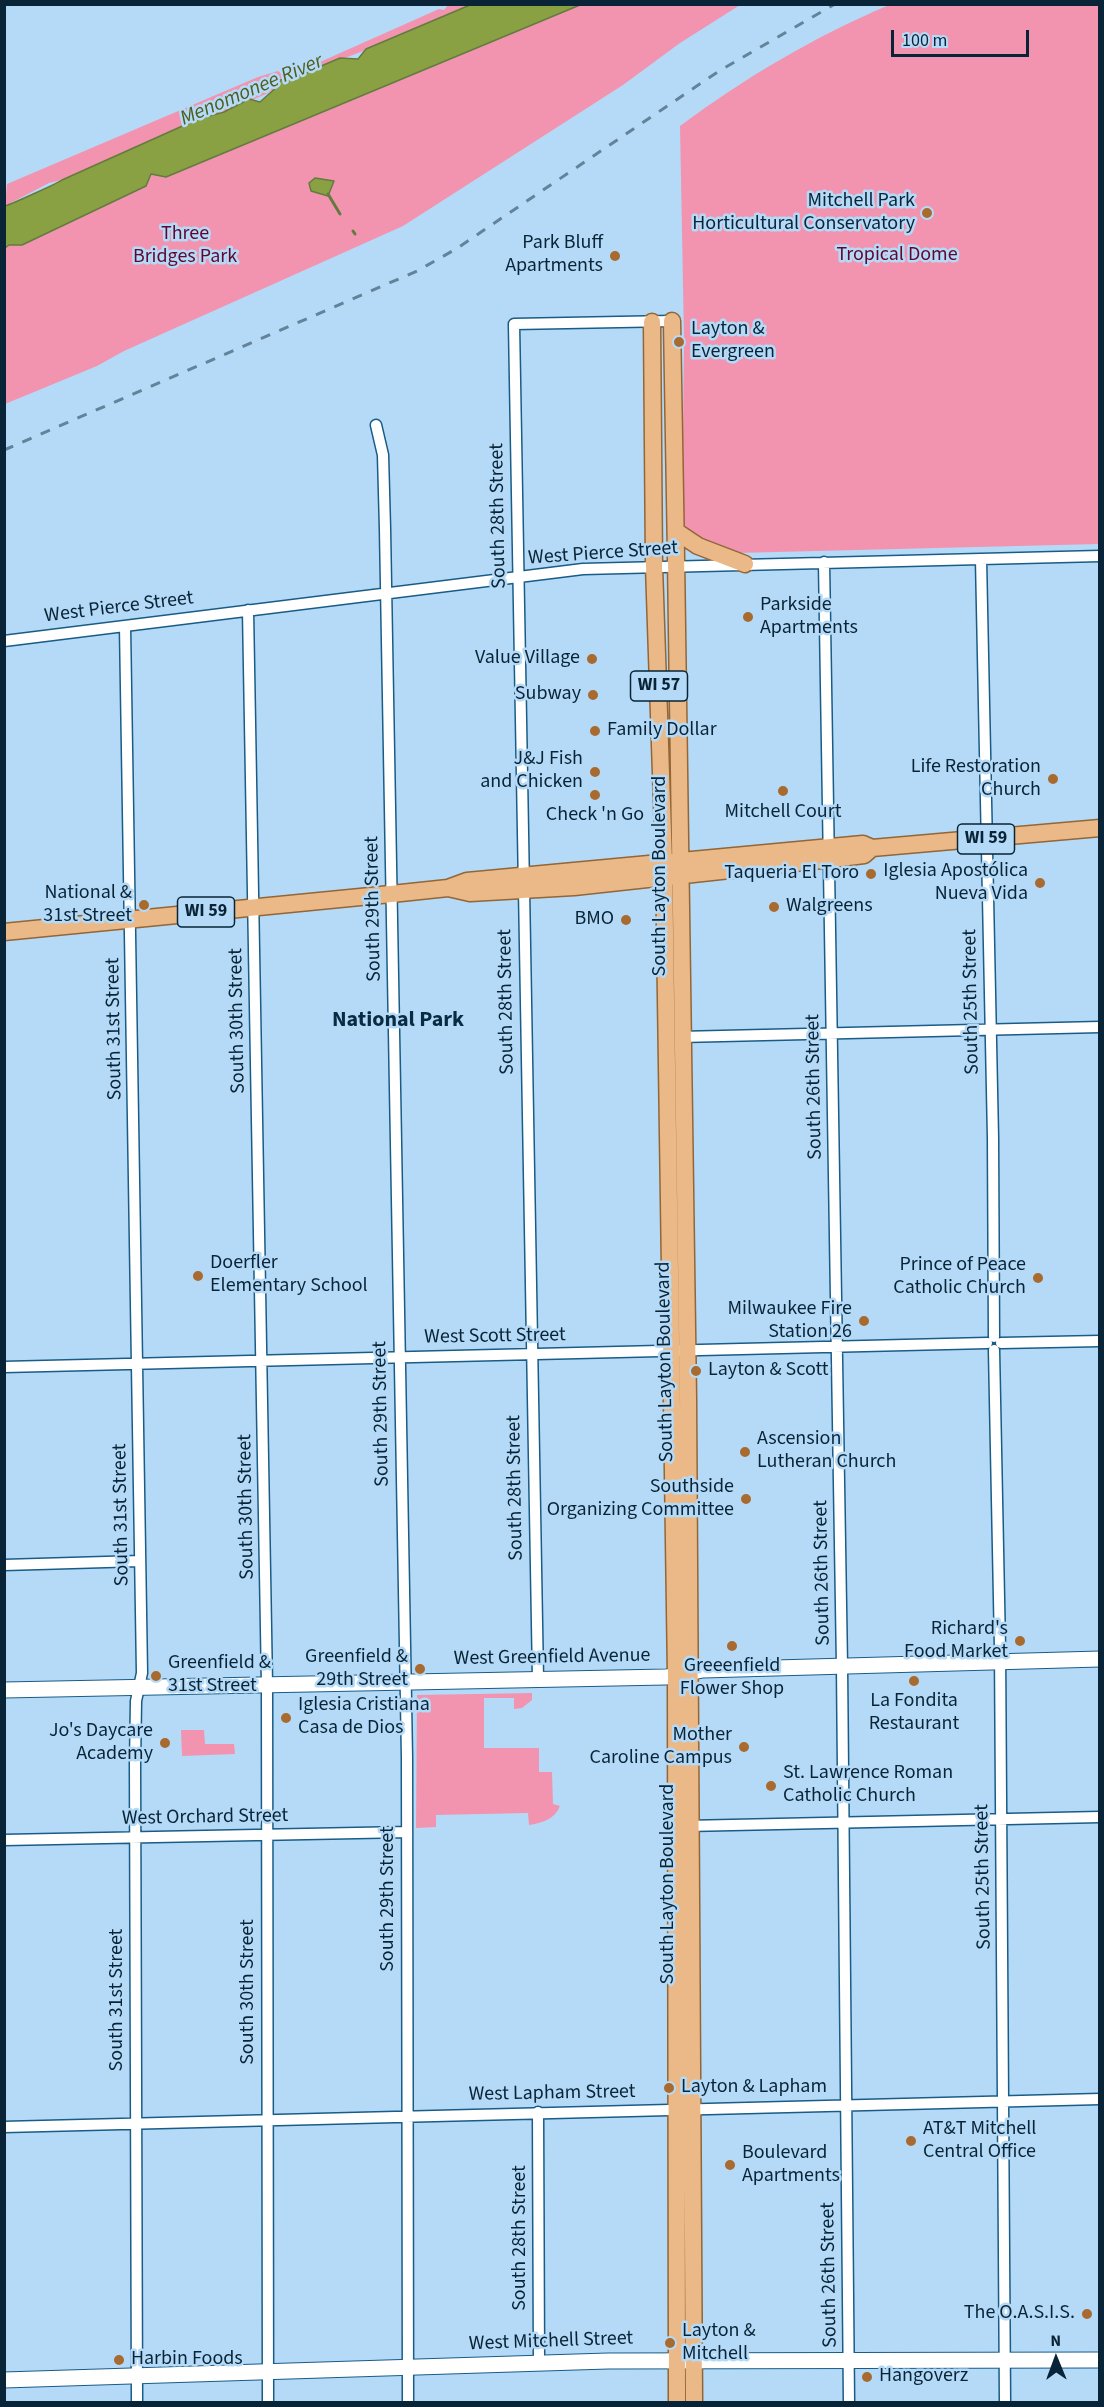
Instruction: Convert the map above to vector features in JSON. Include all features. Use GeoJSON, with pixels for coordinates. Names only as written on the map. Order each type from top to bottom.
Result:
{"type":"FeatureCollection","features":[{"type":"Feature","properties":{"kind":"main road","name":"South Layton Boulevard"},"geometry":{"type":"LineString","coordinates":[[672,321],[683,868],[682,1037],[688,1350],[683,1673],[685,2360],[677,2403]]}},
{"type":"Feature","properties":{"kind":"main road","name":"South Layton Boulevard"},"geometry":{"type":"LineString","coordinates":[[652,322],[654,566],[663,870],[669,1351],[683,1673]]}},
{"type":"Feature","properties":{"kind":"main road"},"geometry":{"type":"LineString","coordinates":[[677,532],[698,546],[745,564]]}},
{"type":"Feature","properties":{"kind":"main road"},"geometry":{"type":"LineString","coordinates":[[660,718],[666,735],[667,762],[681,766]]}},
{"type":"Feature","properties":{"kind":"main road","name":"WI 59"},"geometry":{"type":"LineString","coordinates":[[4,932],[448,888],[467,881],[524,882],[830,853],[864,855],[872,848],[1100,828]]}},
{"type":"Feature","properties":{"kind":"main road","name":"West Greenfield Avenue"},"geometry":{"type":"LineString","coordinates":[[4,1690],[406,1683],[843,1666],[1100,1659]]}},
{"type":"Feature","properties":{"kind":"main road","name":"South Layton Boulevard"},"geometry":{"type":"LineString","coordinates":[[685,2360],[694,2403]]}},
{"type":"Feature","properties":{"kind":"main road","name":"West Mitchell Street"},"geometry":{"type":"LineString","coordinates":[[4,2380],[685,2360],[1100,2360]]}},
{"type":"Feature","properties":{"kind":"street"},"geometry":{"type":"LineString","coordinates":[[652,322],[672,321]]}},
{"type":"Feature","properties":{"kind":"street","name":"South 28th Street"},"geometry":{"type":"LineString","coordinates":[[538,1679],[514,324],[652,322]]}},
{"type":"Feature","properties":{"kind":"street","name":"South 29th Street"},"geometry":{"type":"LineString","coordinates":[[376,425],[383,455],[398,1357],[406,1683],[408,2403]]}},
{"type":"Feature","properties":{"kind":"street","name":"West Pierce Street"},"geometry":{"type":"LineString","coordinates":[[4,641],[583,569],[1100,556]]}},
{"type":"Feature","properties":{"kind":"street","name":"South 25th Street"},"geometry":{"type":"LineString","coordinates":[[981,559],[1000,1661],[1005,2403]]}},
{"type":"Feature","properties":{"kind":"street","name":"South 26th Street"},"geometry":{"type":"LineString","coordinates":[[824,562],[843,1666],[849,2403]]}},
{"type":"Feature","properties":{"kind":"street","name":"South 30th Street"},"geometry":{"type":"LineString","coordinates":[[248,610],[267,1685],[268,2403]]}},
{"type":"Feature","properties":{"kind":"street","name":"South 31st Street"},"geometry":{"type":"LineString","coordinates":[[125,626],[142,1673],[136,1701],[135,1837],[137,2403]]}},
{"type":"Feature","properties":{"kind":"street"},"geometry":{"type":"LineString","coordinates":[[4,648],[27,638]]}},
{"type":"Feature","properties":{"kind":"street"},"geometry":{"type":"LineString","coordinates":[[664,1037],[1100,1027]]}},
{"type":"Feature","properties":{"kind":"street","name":"West Scott Street"},"geometry":{"type":"LineString","coordinates":[[4,1367],[137,1362],[1100,1341]]}},
{"type":"Feature","properties":{"kind":"street"},"geometry":{"type":"LineString","coordinates":[[4,1565],[141,1561]]}},
{"type":"Feature","properties":{"kind":"street"},"geometry":{"type":"LineString","coordinates":[[683,1826],[1100,1817]]}},
{"type":"Feature","properties":{"kind":"street","name":"West Orchard Street"},"geometry":{"type":"LineString","coordinates":[[4,1840],[407,1832]]}},
{"type":"Feature","properties":{"kind":"street","name":"West Lapham Street"},"geometry":{"type":"LineString","coordinates":[[4,2127],[1100,2099]]}},
{"type":"Feature","properties":{"kind":"street","name":"South 28th Street"},"geometry":{"type":"LineString","coordinates":[[538,2112],[539,2363]]}},
{"type":"Feature","properties":{"kind":"green space"},"geometry":{"type":"Polygon","coordinates":[[[448,5],[470,5],[384,43],[290,79],[266,94],[210,118],[198,119],[62,180],[49,183],[5,206],[7,184],[258,77],[278,71],[285,77],[439,9],[444,10],[448,5]]]}},
{"type":"Feature","properties":{"kind":"green space","name":"Three Bridges Park"},"geometry":{"type":"Polygon","coordinates":[[[580,5],[740,5],[680,43],[623,85],[403,226],[124,351],[97,366],[5,404],[4,248],[9,245],[22,245],[146,186],[151,174],[160,175],[580,5]]]}},
{"type":"Feature","properties":{"kind":"green space","name":"Tropical Dome"},"geometry":{"type":"Polygon","coordinates":[[[889,5],[1099,5],[1099,544],[736,553],[686,536],[682,527],[684,339],[680,126],[781,59],[889,5]]]}},
{"type":"Feature","properties":{"kind":"green space"},"geometry":{"type":"Polygon","coordinates":[[[532,1693],[532,1700],[522,1708],[514,1709],[514,1698],[484,1698],[484,1748],[539,1748],[539,1772],[552,1772],[553,1804],[560,1806],[555,1814],[543,1822],[529,1825],[528,1813],[436,1815],[436,1827],[416,1828],[417,1695],[532,1693]]]}},
{"type":"Feature","properties":{"kind":"green space"},"geometry":{"type":"Polygon","coordinates":[[[181,1730],[204,1730],[205,1744],[234,1744],[235,1754],[182,1756],[181,1730]]]}},
{"type":"Feature","properties":{"kind":"shaded area"},"geometry":{"type":"Polygon","coordinates":[[[470,5],[580,5],[166,177],[151,174],[146,186],[22,245],[9,245],[5,248],[5,206],[198,119],[224,112],[249,99],[260,102],[279,85],[280,80],[293,78],[340,58],[358,59],[366,49],[470,5]]]}},
{"type":"Feature","properties":{"kind":"shaded area"},"geometry":{"type":"Polygon","coordinates":[[[315,178],[334,181],[328,196],[311,191],[309,183],[315,178]]]}},
{"type":"Feature","properties":{"kind":"waterway"},"geometry":{"type":"LineString","coordinates":[[328,194],[340,214]]}},
{"type":"Feature","properties":{"kind":"railway"},"geometry":{"type":"LineString","coordinates":[[4,450],[417,271],[456,249],[719,71],[835,4]]}},
{"type":"Feature","properties":{"kind":"place","name":"Mitchell Park Horticultural Conservatory"},"geometry":{"type":"Point","coordinates":[927,213]}},
{"type":"Feature","properties":{"kind":"place","name":"Park Bluff Apartments"},"geometry":{"type":"Point","coordinates":[615,256]}},
{"type":"Feature","properties":{"kind":"place","name":"Layton & Evergreen"},"geometry":{"type":"Point","coordinates":[679,342]}},
{"type":"Feature","properties":{"kind":"place","name":"Parkside Apartments"},"geometry":{"type":"Point","coordinates":[748,617]}},
{"type":"Feature","properties":{"kind":"place","name":"Value Village"},"geometry":{"type":"Point","coordinates":[592,659]}},
{"type":"Feature","properties":{"kind":"place","name":"Subway"},"geometry":{"type":"Point","coordinates":[593,695]}},
{"type":"Feature","properties":{"kind":"place","name":"Family Dollar"},"geometry":{"type":"Point","coordinates":[595,731]}},
{"type":"Feature","properties":{"kind":"place","name":"J&J Fish and Chicken"},"geometry":{"type":"Point","coordinates":[595,772]}},
{"type":"Feature","properties":{"kind":"place","name":"Life Restoration Church"},"geometry":{"type":"Point","coordinates":[1053,779]}},
{"type":"Feature","properties":{"kind":"place","name":"Mitchell Court"},"geometry":{"type":"Point","coordinates":[783,791]}},
{"type":"Feature","properties":{"kind":"place","name":"Check 'n Go"},"geometry":{"type":"Point","coordinates":[595,795]}},
{"type":"Feature","properties":{"kind":"place","name":"Taqueria El Toro"},"geometry":{"type":"Point","coordinates":[871,874]}},
{"type":"Feature","properties":{"kind":"place","name":"Iglesia Apostólica Nueva Vida"},"geometry":{"type":"Point","coordinates":[1040,883]}},
{"type":"Feature","properties":{"kind":"place","name":"National & 31st Street"},"geometry":{"type":"Point","coordinates":[144,905]}},
{"type":"Feature","properties":{"kind":"place","name":"Walgreens"},"geometry":{"type":"Point","coordinates":[774,907]}},
{"type":"Feature","properties":{"kind":"place","name":"BMO"},"geometry":{"type":"Point","coordinates":[626,920]}},
{"type":"Feature","properties":{"kind":"place","name":"Doerfler Elementary School"},"geometry":{"type":"Point","coordinates":[198,1276]}},
{"type":"Feature","properties":{"kind":"place","name":"Prince of Peace Catholic Church"},"geometry":{"type":"Point","coordinates":[1038,1278]}},
{"type":"Feature","properties":{"kind":"place","name":"Milwaukee Fire Station 26"},"geometry":{"type":"Point","coordinates":[864,1321]}},
{"type":"Feature","properties":{"kind":"place","name":"Layton & Scott"},"geometry":{"type":"Point","coordinates":[696,1371]}},
{"type":"Feature","properties":{"kind":"place","name":"Ascension Lutheran Church"},"geometry":{"type":"Point","coordinates":[745,1452]}},
{"type":"Feature","properties":{"kind":"place","name":"Southside Organizing Committee"},"geometry":{"type":"Point","coordinates":[746,1499]}},
{"type":"Feature","properties":{"kind":"place","name":"Richard's Food Market"},"geometry":{"type":"Point","coordinates":[1020,1641]}},
{"type":"Feature","properties":{"kind":"place","name":"Greeenfield Flower Shop"},"geometry":{"type":"Point","coordinates":[732,1646]}},
{"type":"Feature","properties":{"kind":"place","name":"Greenfield & 29th Street"},"geometry":{"type":"Point","coordinates":[420,1669]}},
{"type":"Feature","properties":{"kind":"place","name":"Greenfield & 31st Street"},"geometry":{"type":"Point","coordinates":[156,1676]}},
{"type":"Feature","properties":{"kind":"place","name":"La Fondita Restaurant"},"geometry":{"type":"Point","coordinates":[914,1681]}},
{"type":"Feature","properties":{"kind":"place","name":"Iglesia Cristiana Casa de Dios"},"geometry":{"type":"Point","coordinates":[286,1718]}},
{"type":"Feature","properties":{"kind":"place","name":"Jo's Daycare Academy"},"geometry":{"type":"Point","coordinates":[165,1743]}},
{"type":"Feature","properties":{"kind":"place","name":"Mother Caroline Campus"},"geometry":{"type":"Point","coordinates":[744,1747]}},
{"type":"Feature","properties":{"kind":"place","name":"St. Lawrence Roman Catholic Church"},"geometry":{"type":"Point","coordinates":[771,1786]}},
{"type":"Feature","properties":{"kind":"place","name":"Layton & Lapham"},"geometry":{"type":"Point","coordinates":[669,2088]}},
{"type":"Feature","properties":{"kind":"place","name":"AT&T Mitchell Central Office"},"geometry":{"type":"Point","coordinates":[911,2141]}},
{"type":"Feature","properties":{"kind":"place","name":"Boulevard Apartments"},"geometry":{"type":"Point","coordinates":[730,2165]}},
{"type":"Feature","properties":{"kind":"place","name":"The O.A.S.I.S."},"geometry":{"type":"Point","coordinates":[1087,2314]}},
{"type":"Feature","properties":{"kind":"place","name":"Layton & Mitchell"},"geometry":{"type":"Point","coordinates":[670,2343]}},
{"type":"Feature","properties":{"kind":"place","name":"Harbin Foods"},"geometry":{"type":"Point","coordinates":[119,2360]}},
{"type":"Feature","properties":{"kind":"place","name":"Hangoverz"},"geometry":{"type":"Point","coordinates":[867,2377]}},
{"type":"Feature","properties":{"kind":"district","name":"National Park"},"geometry":{"type":"Point","coordinates":[398,1021]}},
{"type":"Feature","properties":{"kind":"water label","name":"Menomonee River"},"geometry":{"type":"Point","coordinates":[252,91]}}]}
